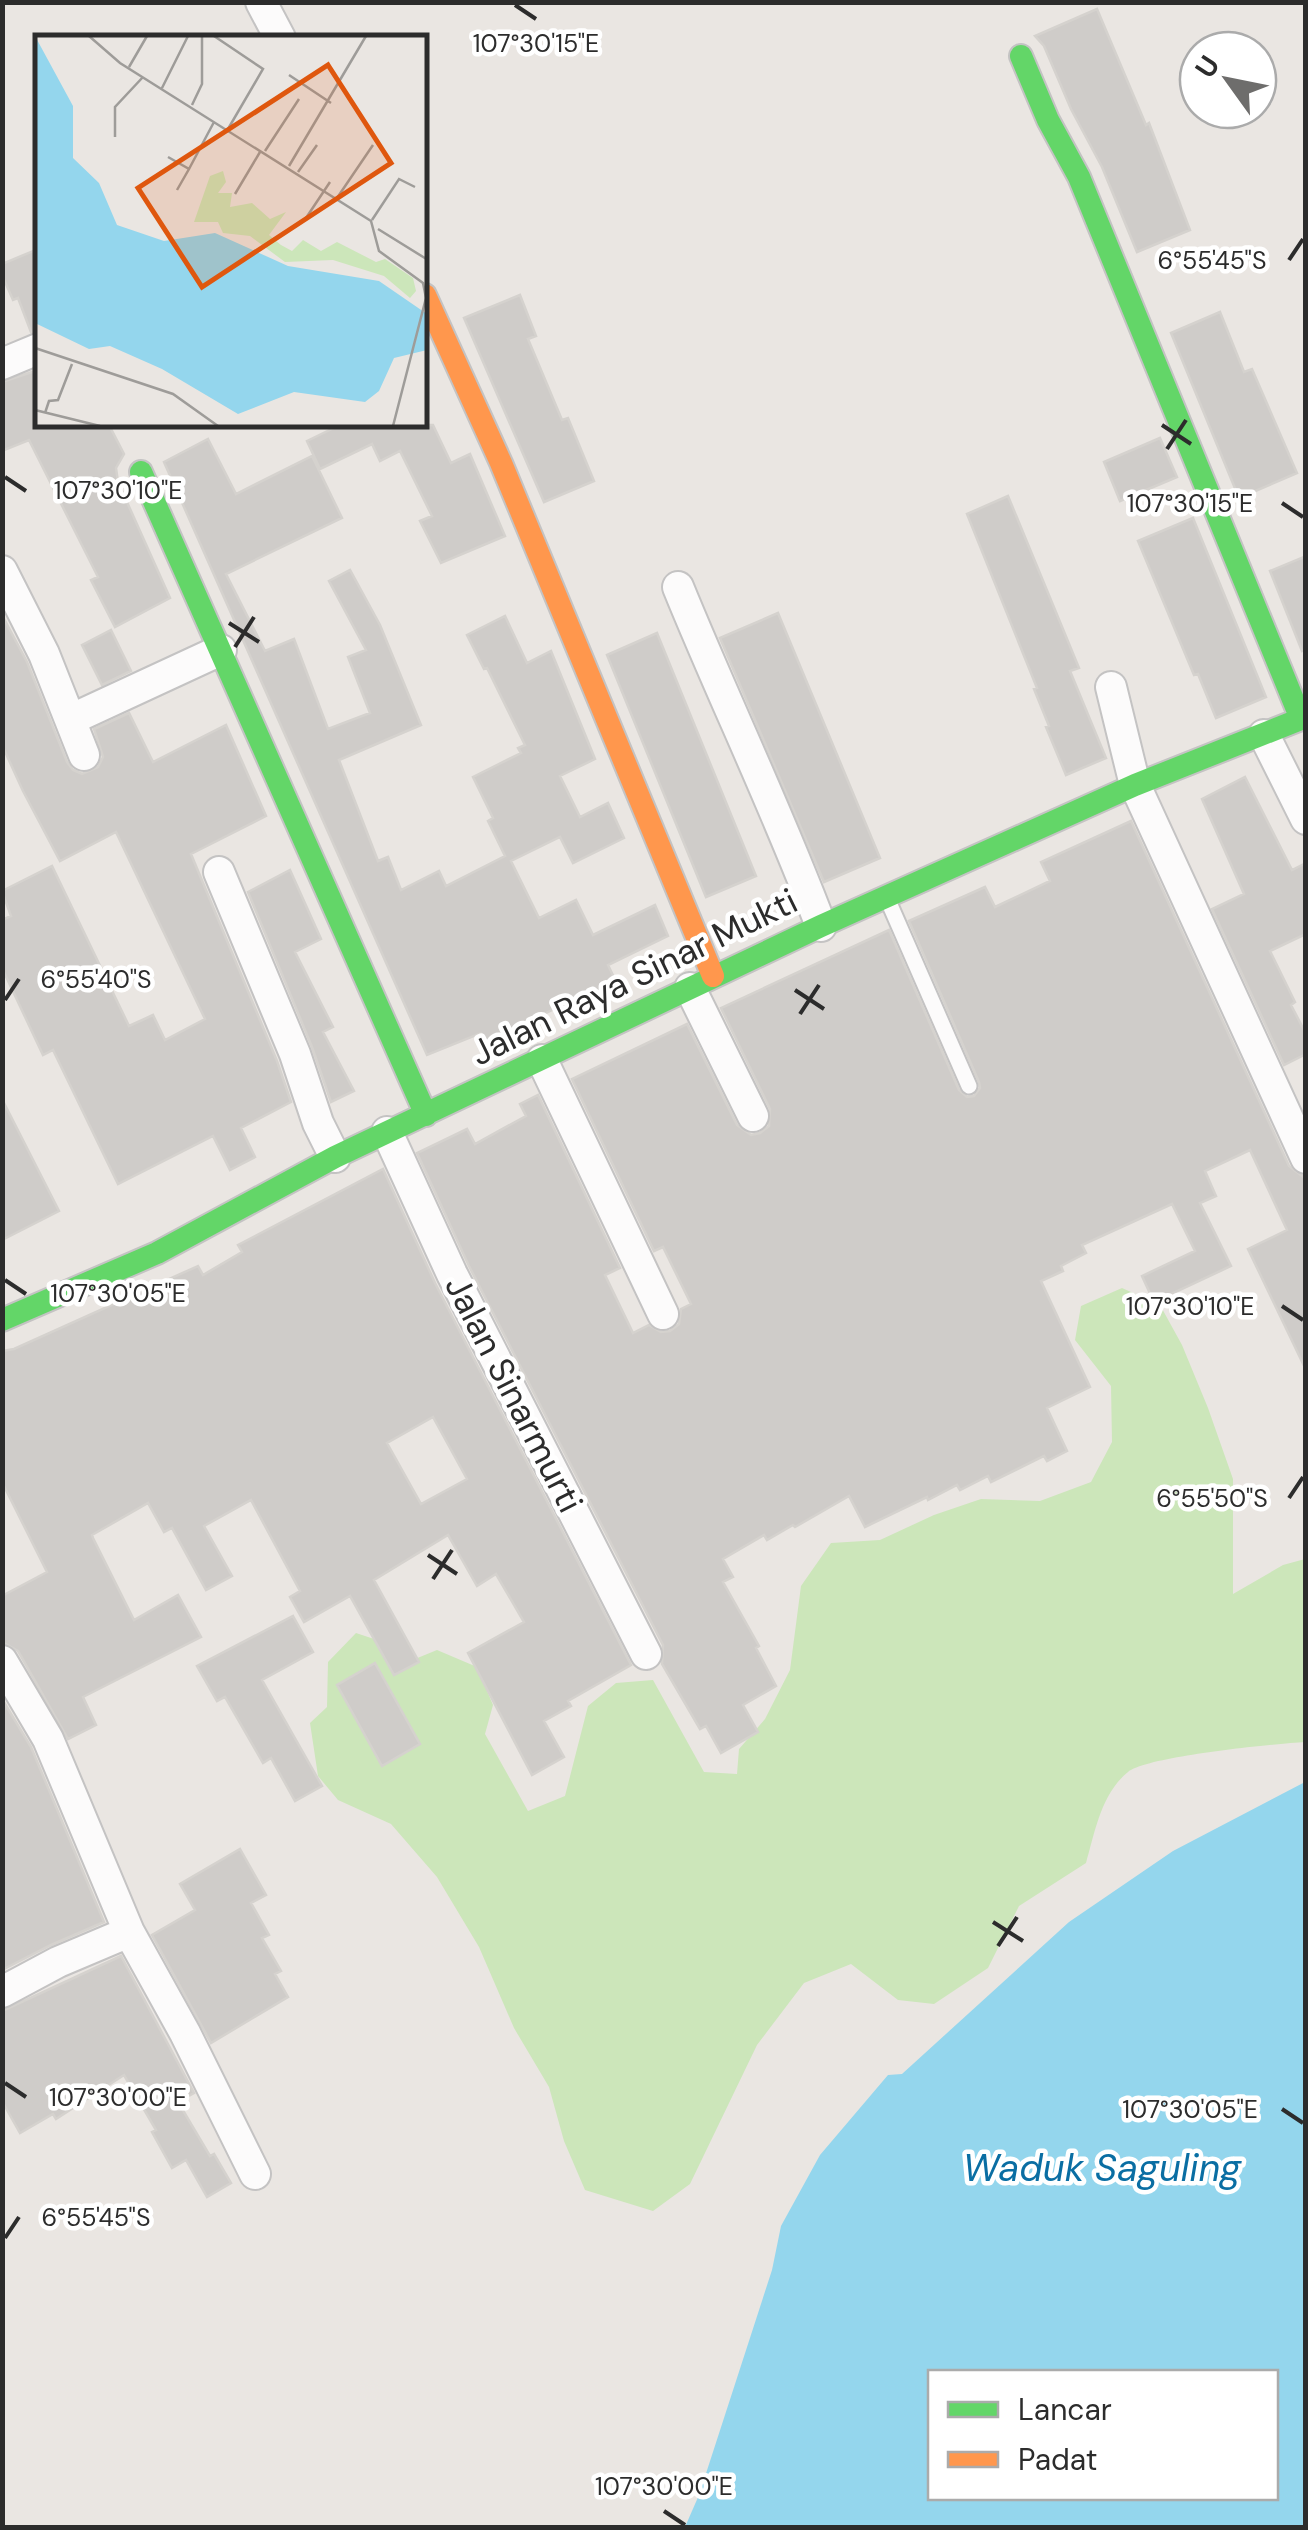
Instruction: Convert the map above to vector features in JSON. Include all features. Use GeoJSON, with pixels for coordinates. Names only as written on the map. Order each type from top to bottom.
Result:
{"type":"FeatureCollection","features":[{"type":"Feature","properties":{"kind":"main road"},"geometry":{"type":"LineString","coordinates":[[1021,56],[1048,120],[1079,176],[1303,718]]}},
{"type":"Feature","properties":{"kind":"main road"},"geometry":{"type":"LineString","coordinates":[[428,300],[507,474],[668,874],[701,982]]}},
{"type":"Feature","properties":{"kind":"main road"},"geometry":{"type":"LineString","coordinates":[[141,472],[426,1115]]}},
{"type":"Feature","properties":{"kind":"main road","name":"Jalan Raya Sinar Mukti"},"geometry":{"type":"LineString","coordinates":[[2,1320],[157,1253],[335,1157],[821,926],[1135,786],[1303,718]]}},
{"type":"Feature","properties":{"kind":"street"},"geometry":{"type":"LineString","coordinates":[[260,2],[278,35]]}},
{"type":"Feature","properties":{"kind":"street"},"geometry":{"type":"LineString","coordinates":[[2,364],[35,350]]}},
{"type":"Feature","properties":{"kind":"street"},"geometry":{"type":"LineString","coordinates":[[2,571],[72,719],[84,755]]}},
{"type":"Feature","properties":{"kind":"street"},"geometry":{"type":"LineString","coordinates":[[678,587],[821,926]]}},
{"type":"Feature","properties":{"kind":"street"},"geometry":{"type":"LineString","coordinates":[[72,719],[221,650]]}},
{"type":"Feature","properties":{"kind":"street"},"geometry":{"type":"LineString","coordinates":[[1111,687],[1135,786],[1306,1158]]}},
{"type":"Feature","properties":{"kind":"street"},"geometry":{"type":"LineString","coordinates":[[1264,735],[1306,819]]}},
{"type":"Feature","properties":{"kind":"street"},"geometry":{"type":"LineString","coordinates":[[219,872],[335,1157]]}},
{"type":"Feature","properties":{"kind":"street"},"geometry":{"type":"LineString","coordinates":[[701,982],[754,1116]]}},
{"type":"Feature","properties":{"kind":"street"},"geometry":{"type":"LineString","coordinates":[[542,1060],[664,1314]]}},
{"type":"Feature","properties":{"kind":"street","name":"Jalan Sinarmurti"},"geometry":{"type":"LineString","coordinates":[[388,1132],[452,1274],[646,1654]]}},
{"type":"Feature","properties":{"kind":"street"},"geometry":{"type":"LineString","coordinates":[[2,1661],[48,1740],[128,1932],[186,2033],[255,2174]]}},
{"type":"Feature","properties":{"kind":"street"},"geometry":{"type":"LineString","coordinates":[[2,1992],[58,1962],[128,1932]]}},
{"type":"Feature","properties":{"kind":"lane"},"geometry":{"type":"LineString","coordinates":[[886,897],[969,1086]]}},
{"type":"Feature","properties":{"kind":"green space"},"geometry":{"type":"Polygon","coordinates":[[[1122,1288],[1160,1305],[1182,1345],[1208,1408],[1233,1479],[1233,1594],[1283,1565],[1305,1559],[1305,1742],[1185,1756],[1128,1772],[1105,1802],[1086,1863],[1019,1906],[988,1968],[934,2004],[898,2000],[851,1964],[804,1983],[757,2045],[690,2184],[653,2211],[585,2190],[564,2141],[549,2087],[514,2028],[479,1947],[437,1877],[391,1824],[338,1800],[318,1776],[310,1723],[327,1707],[328,1662],[356,1633],[383,1642],[398,1666],[437,1650],[477,1667],[493,1705],[485,1734],[528,1811],[565,1796],[588,1706],[616,1683],[653,1680],[704,1772],[737,1774],[739,1749],[765,1719],[790,1670],[801,1586],[831,1543],[880,1540],[981,1499],[1040,1501],[1091,1482],[1112,1442],[1111,1386],[1075,1340],[1081,1306],[1122,1288]]]}},
{"type":"Feature","properties":{"kind":"water","name":"Waduk Saguling"},"geometry":{"type":"Polygon","coordinates":[[[1305,1782],[1305,2527],[685,2527],[699,2495],[772,2270],[781,2226],[820,2155],[888,2075],[902,2074],[1069,1922],[1173,1851],[1305,1782]]]}},
{"type":"Feature","properties":{"kind":"building"},"geometry":{"type":"Polygon","coordinates":[[[1097,9],[1146,125],[1149,123],[1190,230],[1137,252],[1102,167],[1044,46],[1035,36],[1097,9]]]}},
{"type":"Feature","properties":{"kind":"building"},"geometry":{"type":"Polygon","coordinates":[[[35,250],[35,331],[31,332],[18,298],[13,300],[2,275],[2,264],[35,250]]]}},
{"type":"Feature","properties":{"kind":"building"},"geometry":{"type":"Polygon","coordinates":[[[520,295],[536,336],[528,339],[562,420],[568,418],[594,481],[544,502],[464,318],[520,295]]]}},
{"type":"Feature","properties":{"kind":"building"},"geometry":{"type":"Polygon","coordinates":[[[1220,312],[1244,372],[1252,369],[1297,473],[1239,498],[1171,333],[1220,312]]]}},
{"type":"Feature","properties":{"kind":"building"},"geometry":{"type":"Polygon","coordinates":[[[35,371],[35,428],[111,428],[124,454],[116,468],[118,482],[170,598],[115,627],[91,580],[98,577],[29,440],[2,451],[2,382],[35,371]]]}},
{"type":"Feature","properties":{"kind":"building"},"geometry":{"type":"Polygon","coordinates":[[[433,425],[451,463],[470,454],[505,536],[441,563],[420,521],[432,516],[400,451],[380,461],[372,444],[320,469],[307,441],[334,428],[433,425]]]}},
{"type":"Feature","properties":{"kind":"building"},"geometry":{"type":"Polygon","coordinates":[[[1160,438],[1177,477],[1120,501],[1104,462],[1160,438]]]}},
{"type":"Feature","properties":{"kind":"building"},"geometry":{"type":"Polygon","coordinates":[[[208,439],[236,494],[312,456],[342,518],[226,574],[265,651],[294,639],[328,729],[370,713],[348,657],[366,650],[329,581],[350,570],[380,625],[421,725],[339,760],[378,861],[388,857],[401,890],[439,871],[446,886],[505,856],[488,821],[493,818],[473,777],[521,753],[518,748],[525,745],[467,635],[505,616],[527,663],[551,651],[595,759],[560,776],[580,817],[608,803],[624,838],[573,863],[560,837],[511,861],[539,918],[576,900],[593,935],[655,905],[668,936],[608,965],[619,988],[585,1004],[581,996],[540,1016],[543,1023],[489,1049],[481,1033],[427,1055],[164,462],[208,439]]]}},
{"type":"Feature","properties":{"kind":"building"},"geometry":{"type":"Polygon","coordinates":[[[1008,496],[1079,668],[1070,671],[1106,758],[1066,775],[1046,727],[1049,726],[1034,689],[1037,688],[967,514],[1008,496]]]}},
{"type":"Feature","properties":{"kind":"building"},"geometry":{"type":"Polygon","coordinates":[[[1193,518],[1266,697],[1216,718],[1138,541],[1193,518]]]}},
{"type":"Feature","properties":{"kind":"building"},"geometry":{"type":"Polygon","coordinates":[[[1306,556],[1306,649],[1302,651],[1270,571],[1306,556]]]}},
{"type":"Feature","properties":{"kind":"building"},"geometry":{"type":"Polygon","coordinates":[[[778,613],[880,858],[824,882],[720,638],[778,613]]]}},
{"type":"Feature","properties":{"kind":"building"},"geometry":{"type":"Polygon","coordinates":[[[2,615],[27,662],[73,770],[82,774],[98,767],[103,757],[94,729],[129,713],[153,762],[226,725],[266,816],[191,854],[291,1102],[241,1128],[255,1157],[230,1170],[213,1136],[118,1184],[53,1050],[43,1055],[2,968],[2,920],[11,916],[2,891],[52,866],[129,1026],[153,1015],[165,1040],[205,1019],[116,832],[60,861],[23,791],[2,745],[2,615]]]}},
{"type":"Feature","properties":{"kind":"building"},"geometry":{"type":"Polygon","coordinates":[[[111,630],[131,671],[102,685],[82,645],[111,630]]]}},
{"type":"Feature","properties":{"kind":"building"},"geometry":{"type":"Polygon","coordinates":[[[657,633],[756,876],[706,897],[607,655],[657,633]]]}},
{"type":"Feature","properties":{"kind":"building"},"geometry":{"type":"Polygon","coordinates":[[[1245,777],[1292,870],[1306,863],[1306,934],[1270,951],[1306,1034],[1306,1054],[1284,1065],[1212,909],[1244,894],[1202,799],[1245,777]]]}},
{"type":"Feature","properties":{"kind":"building"},"geometry":{"type":"Polygon","coordinates":[[[1131,821],[1289,1166],[1306,1179],[1306,1370],[1248,1249],[1287,1230],[1250,1150],[1205,1171],[1216,1196],[1200,1203],[1231,1266],[1154,1302],[1142,1276],[1195,1251],[1172,1204],[1082,1245],[1086,1253],[1061,1266],[1063,1271],[1041,1281],[1090,1387],[1047,1408],[1067,1451],[1047,1461],[1044,1456],[991,1482],[988,1476],[960,1490],[957,1485],[865,1527],[849,1496],[795,1527],[767,1540],[764,1535],[723,1559],[733,1577],[723,1582],[759,1646],[756,1648],[776,1686],[743,1705],[758,1732],[721,1753],[706,1726],[700,1729],[662,1664],[663,1645],[469,1266],[417,1153],[467,1129],[475,1144],[526,1116],[520,1104],[538,1095],[620,1268],[605,1275],[633,1333],[649,1325],[661,1332],[670,1331],[679,1324],[681,1309],[691,1304],[663,1247],[654,1251],[572,1079],[687,1024],[737,1125],[751,1135],[760,1133],[769,1126],[770,1109],[721,1008],[889,930],[959,1090],[967,1097],[974,1096],[979,1082],[909,921],[985,887],[995,907],[1050,881],[1041,862],[1131,821]]]}},
{"type":"Feature","properties":{"kind":"building"},"geometry":{"type":"Polygon","coordinates":[[[290,870],[321,939],[295,952],[333,1027],[323,1032],[354,1091],[331,1102],[248,892],[290,870]]]}},
{"type":"Feature","properties":{"kind":"building"},"geometry":{"type":"Polygon","coordinates":[[[2,1099],[59,1211],[2,1240],[2,1099]]]}},
{"type":"Feature","properties":{"kind":"building"},"geometry":{"type":"Polygon","coordinates":[[[383,1169],[435,1283],[631,1665],[568,1701],[571,1706],[544,1721],[564,1757],[532,1775],[468,1653],[524,1622],[496,1574],[477,1586],[448,1535],[374,1580],[419,1662],[394,1675],[350,1596],[304,1622],[290,1597],[300,1591],[251,1500],[204,1526],[232,1576],[206,1590],[172,1528],[164,1532],[148,1503],[92,1535],[134,1620],[178,1595],[201,1637],[83,1697],[96,1725],[68,1739],[18,1651],[2,1642],[2,1596],[47,1572],[2,1482],[2,1351],[198,1266],[203,1275],[242,1252],[238,1245],[383,1169]],[[433,1417],[387,1443],[421,1504],[467,1479],[433,1417]]]}},
{"type":"Feature","properties":{"kind":"building"},"geometry":{"type":"Polygon","coordinates":[[[293,1616],[313,1652],[262,1680],[322,1786],[295,1801],[271,1758],[263,1763],[225,1697],[217,1701],[197,1666],[293,1616]]]}},
{"type":"Feature","properties":{"kind":"building"},"geometry":{"type":"Polygon","coordinates":[[[375,1663],[420,1744],[382,1766],[337,1685],[375,1663]]]}},
{"type":"Feature","properties":{"kind":"building"},"geometry":{"type":"Polygon","coordinates":[[[2,1699],[31,1747],[104,1922],[2,1970],[2,1699]]]}},
{"type":"Feature","properties":{"kind":"building"},"geometry":{"type":"Polygon","coordinates":[[[240,1849],[266,1895],[251,1903],[269,1935],[262,1938],[281,1971],[275,1974],[288,1997],[211,2043],[152,1935],[195,1910],[180,1884],[240,1849]]]}},
{"type":"Feature","properties":{"kind":"building"},"geometry":{"type":"Polygon","coordinates":[[[121,1956],[194,2093],[178,2102],[231,2183],[207,2197],[186,2160],[172,2168],[152,2132],[156,2130],[124,2075],[56,2119],[53,2114],[20,2133],[2,2101],[2,2011],[121,1956]]]}},
{"type":"Feature","properties":{"kind":"traffic: fast"},"geometry":{"type":"LineString","coordinates":[[1021,56],[1048,120],[1079,177],[1301,719]]}},
{"type":"Feature","properties":{"kind":"traffic: fast"},"geometry":{"type":"LineString","coordinates":[[141,472],[426,1115]]}},
{"type":"Feature","properties":{"kind":"traffic: fast"},"geometry":{"type":"LineString","coordinates":[[2,1320],[157,1253],[335,1157],[821,926],[1135,785],[1306,717]]}},
{"type":"Feature","properties":{"kind":"traffic: slow"},"geometry":{"type":"LineString","coordinates":[[428,302],[501,463],[713,976]]}}]}
